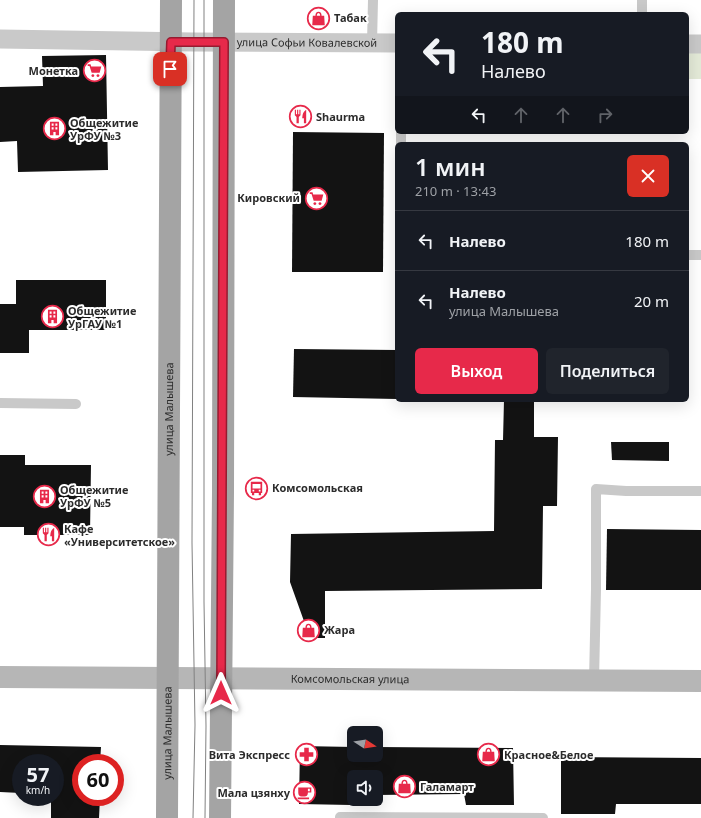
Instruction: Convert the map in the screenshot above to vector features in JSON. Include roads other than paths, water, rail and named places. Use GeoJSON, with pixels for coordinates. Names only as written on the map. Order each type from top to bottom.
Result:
{"type":"FeatureCollection","features":[{"type":"Feature","properties":{"kind":"main road","name":"улица Малышева"},"geometry":{"type":"LineString","coordinates":[[167,818],[171,0]]}},
{"type":"Feature","properties":{"kind":"main road"},"geometry":{"type":"LineString","coordinates":[[220,818],[224,0]]}},
{"type":"Feature","properties":{"kind":"main road","name":"Комсомольская улица"},"geometry":{"type":"LineString","coordinates":[[0,677],[701,681]]}},
{"type":"Feature","properties":{"kind":"street","name":"улица Софьи Ковалевской"},"geometry":{"type":"LineString","coordinates":[[0,39],[171,42],[395,43]]}},
{"type":"Feature","properties":{"kind":"street"},"geometry":{"type":"LineString","coordinates":[[689,44],[701,44]]}},
{"type":"Feature","properties":{"kind":"lane"},"geometry":{"type":"LineString","coordinates":[[372,42],[373,0]]}},
{"type":"Feature","properties":{"kind":"lane"},"geometry":{"type":"LineString","coordinates":[[642,0],[642,12]]}},
{"type":"Feature","properties":{"kind":"lane"},"geometry":{"type":"LineString","coordinates":[[689,255],[701,255]]}},
{"type":"Feature","properties":{"kind":"lane"},"geometry":{"type":"LineString","coordinates":[[0,403],[76,404]]}},
{"type":"Feature","properties":{"kind":"lane"},"geometry":{"type":"LineString","coordinates":[[594,681],[596,489],[626,491],[701,491]]}},
{"type":"Feature","properties":{"kind":"lane"},"geometry":{"type":"LineString","coordinates":[[340,817],[543,818]]}},
{"type":"Feature","properties":{"kind":"tram line"},"geometry":{"type":"LineString","coordinates":[[193,818],[195,725],[192,543],[194,0]]}},
{"type":"Feature","properties":{"kind":"tram line"},"geometry":{"type":"LineString","coordinates":[[204,0],[205,818]]}},
{"type":"Feature","properties":{"kind":"place","name":"Табак"},"geometry":{"type":"Point","coordinates":[319,18]}},
{"type":"Feature","properties":{"kind":"place","name":"Монетка"},"geometry":{"type":"Point","coordinates":[94,71]}},
{"type":"Feature","properties":{"kind":"place","name":"Shaurma"},"geometry":{"type":"Point","coordinates":[301,117]}},
{"type":"Feature","properties":{"kind":"place","name":"Общежитие УрФУ №3"},"geometry":{"type":"Point","coordinates":[54,129]}},
{"type":"Feature","properties":{"kind":"place","name":"Кировский"},"geometry":{"type":"Point","coordinates":[316,198]}},
{"type":"Feature","properties":{"kind":"place","name":"Общежитие УрГАУ №1"},"geometry":{"type":"Point","coordinates":[53,317]}},
{"type":"Feature","properties":{"kind":"place","name":"Комсомольская"},"geometry":{"type":"Point","coordinates":[256,488]}},
{"type":"Feature","properties":{"kind":"place","name":"Общежитие УрФУ №5"},"geometry":{"type":"Point","coordinates":[45,496]}},
{"type":"Feature","properties":{"kind":"place","name":"Кафе «Университетское»"},"geometry":{"type":"Point","coordinates":[49,535]}},
{"type":"Feature","properties":{"kind":"place","name":"Жара"},"geometry":{"type":"Point","coordinates":[308,630]}},
{"type":"Feature","properties":{"kind":"place","name":"Вита Экспресс"},"geometry":{"type":"Point","coordinates":[306,755]}},
{"type":"Feature","properties":{"kind":"place","name":"Красное&Белое"},"geometry":{"type":"Point","coordinates":[488,755]}},
{"type":"Feature","properties":{"kind":"place","name":"Галамарт"},"geometry":{"type":"Point","coordinates":[404,787]}},
{"type":"Feature","properties":{"kind":"place","name":"Мала цзянху"},"geometry":{"type":"Point","coordinates":[305,793]}}]}
